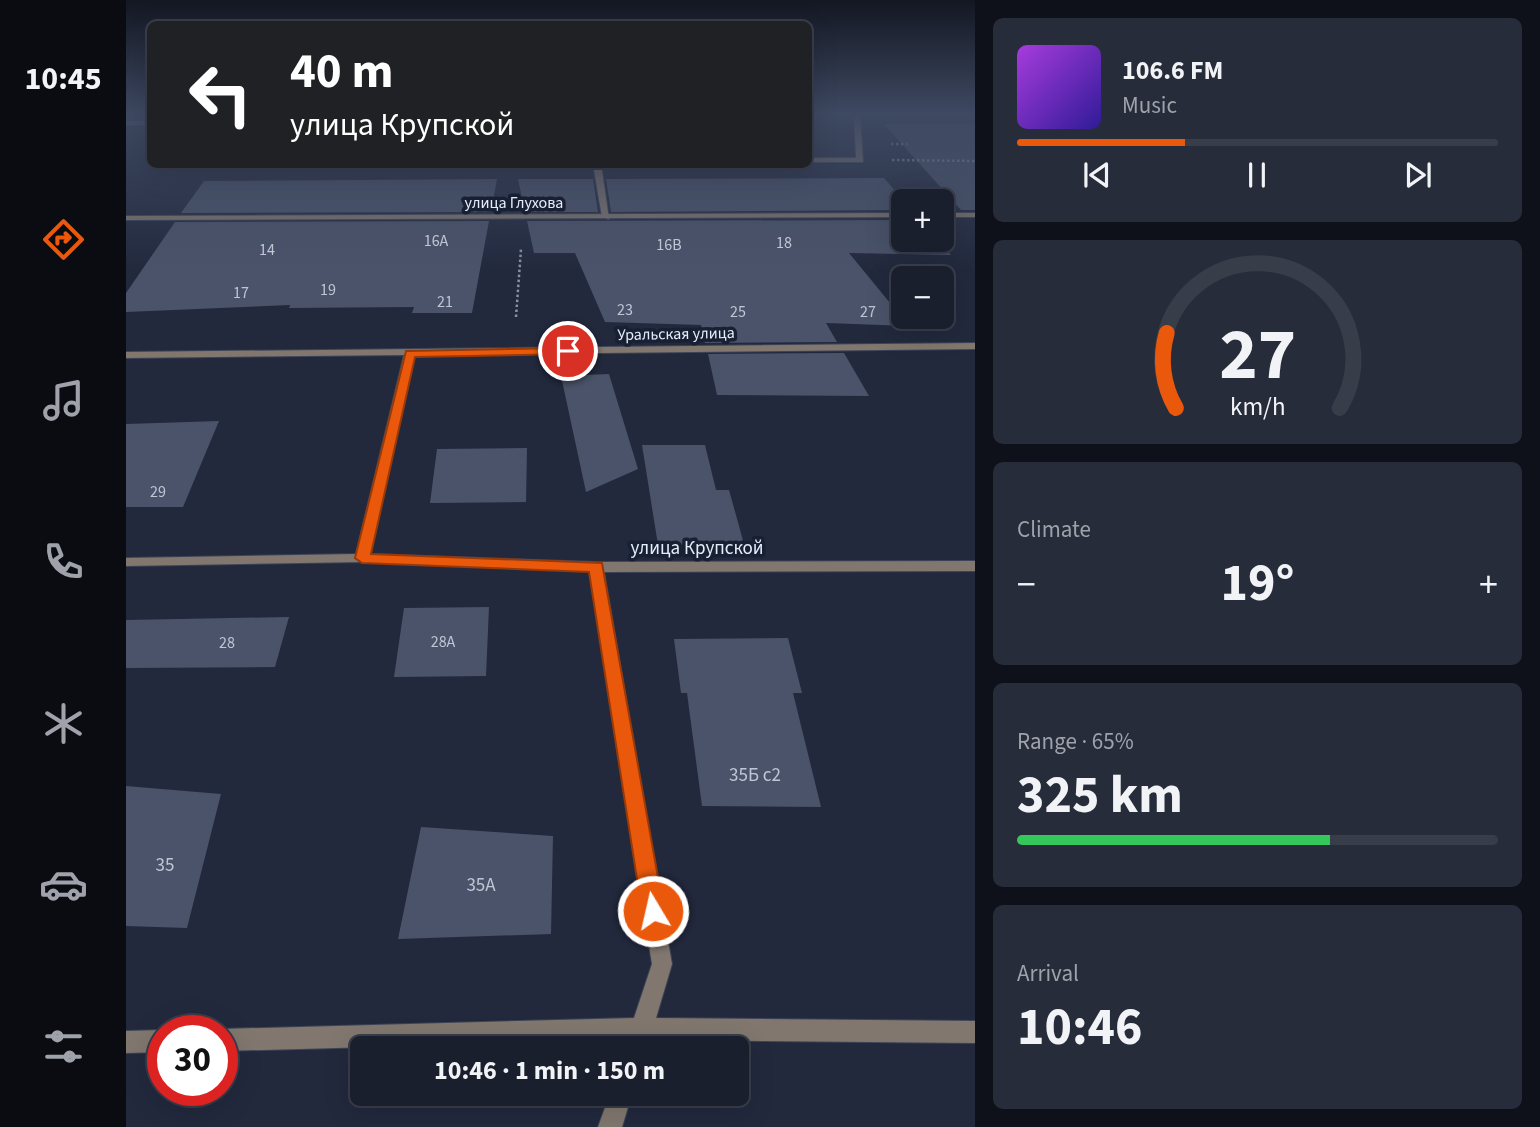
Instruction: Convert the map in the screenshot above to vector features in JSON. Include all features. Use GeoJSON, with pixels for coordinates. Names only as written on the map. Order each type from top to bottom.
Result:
{"type":"FeatureCollection","features":[{"type":"Feature","properties":{"kind":"street"},"geometry":{"type":"LineString","coordinates":[[598,168],[606,217]]}},
{"type":"Feature","properties":{"kind":"street","name":"улица Глухова"},"geometry":{"type":"LineString","coordinates":[[126,218],[891,215]]}},
{"type":"Feature","properties":{"kind":"street"},"geometry":{"type":"LineString","coordinates":[[954,215],[975,215]]}},
{"type":"Feature","properties":{"kind":"street","name":"Уральская улица"},"geometry":{"type":"LineString","coordinates":[[126,355],[975,346]]}},
{"type":"Feature","properties":{"kind":"street"},"geometry":{"type":"LineString","coordinates":[[362,558],[410,354]]}},
{"type":"Feature","properties":{"kind":"street","name":"улица Крупской"},"geometry":{"type":"LineString","coordinates":[[126,562],[362,558],[596,567],[975,566]]}},
{"type":"Feature","properties":{"kind":"street"},"geometry":{"type":"LineString","coordinates":[[596,567],[662,964],[640,1036]]}},
{"type":"Feature","properties":{"kind":"street"},"geometry":{"type":"LineString","coordinates":[[749,1037],[975,1032]]}},
{"type":"Feature","properties":{"kind":"street"},"geometry":{"type":"LineString","coordinates":[[238,1040],[350,1040]]}},
{"type":"Feature","properties":{"kind":"street"},"geometry":{"type":"LineString","coordinates":[[126,1042],[147,1041]]}},
{"type":"Feature","properties":{"kind":"street"},"geometry":{"type":"LineString","coordinates":[[610,1127],[617,1106]]}},
{"type":"Feature","properties":{"kind":"path"},"geometry":{"type":"LineString","coordinates":[[513,352],[524,217]]}},
{"type":"Feature","properties":{"kind":"building"},"geometry":{"type":"Polygon","coordinates":[[[922,167],[975,167],[975,210],[961,210],[954,202],[954,189],[942,189],[922,167]]]}},
{"type":"Feature","properties":{"kind":"building"},"geometry":{"type":"Polygon","coordinates":[[[884,178],[894,189],[891,189],[891,210],[611,212],[606,179],[884,178]]]}},
{"type":"Feature","properties":{"kind":"building"},"geometry":{"type":"Polygon","coordinates":[[[497,179],[491,212],[181,213],[204,181],[497,179]]]}},
{"type":"Feature","properties":{"kind":"building"},"geometry":{"type":"Polygon","coordinates":[[[518,179],[593,179],[598,212],[525,212],[518,179]]]}},
{"type":"Feature","properties":{"kind":"building"},"geometry":{"type":"Polygon","coordinates":[[[891,220],[891,252],[948,252],[951,255],[849,253],[891,304],[891,325],[826,323],[837,342],[705,343],[701,325],[605,322],[575,253],[534,253],[527,221],[891,220]]]}},
{"type":"Feature","properties":{"kind":"building"},"geometry":{"type":"Polygon","coordinates":[[[489,221],[472,313],[412,313],[414,307],[289,308],[290,305],[126,312],[126,293],[175,222],[489,221]]]}},
{"type":"Feature","properties":{"kind":"building"},"geometry":{"type":"Polygon","coordinates":[[[844,353],[869,396],[717,395],[708,354],[844,353]]]}},
{"type":"Feature","properties":{"kind":"building"},"geometry":{"type":"Polygon","coordinates":[[[609,374],[638,469],[586,492],[561,376],[609,374]]]}},
{"type":"Feature","properties":{"kind":"building"},"geometry":{"type":"Polygon","coordinates":[[[219,421],[183,507],[126,507],[126,424],[219,421]]]}},
{"type":"Feature","properties":{"kind":"building"},"geometry":{"type":"Polygon","coordinates":[[[642,445],[705,445],[716,490],[729,490],[744,544],[658,545],[642,445]]]}},
{"type":"Feature","properties":{"kind":"building"},"geometry":{"type":"Polygon","coordinates":[[[527,448],[526,502],[430,503],[437,449],[527,448]]]}},
{"type":"Feature","properties":{"kind":"building"},"geometry":{"type":"Polygon","coordinates":[[[489,607],[486,676],[394,677],[404,608],[489,607]]]}},
{"type":"Feature","properties":{"kind":"building"},"geometry":{"type":"Polygon","coordinates":[[[289,617],[275,667],[126,668],[126,620],[289,617]]]}},
{"type":"Feature","properties":{"kind":"building"},"geometry":{"type":"Polygon","coordinates":[[[788,638],[802,693],[793,693],[821,807],[702,806],[687,693],[681,693],[674,639],[788,638]]]}},
{"type":"Feature","properties":{"kind":"building"},"geometry":{"type":"Polygon","coordinates":[[[126,786],[221,794],[187,928],[126,926],[126,786]]]}},
{"type":"Feature","properties":{"kind":"building"},"geometry":{"type":"Polygon","coordinates":[[[421,827],[553,836],[551,934],[398,939],[421,827]]]}},
{"type":"Feature","properties":{"kind":"route"},"geometry":{"type":"LineString","coordinates":[[568,351],[410,354],[362,558],[596,567],[653,911]]}}]}
